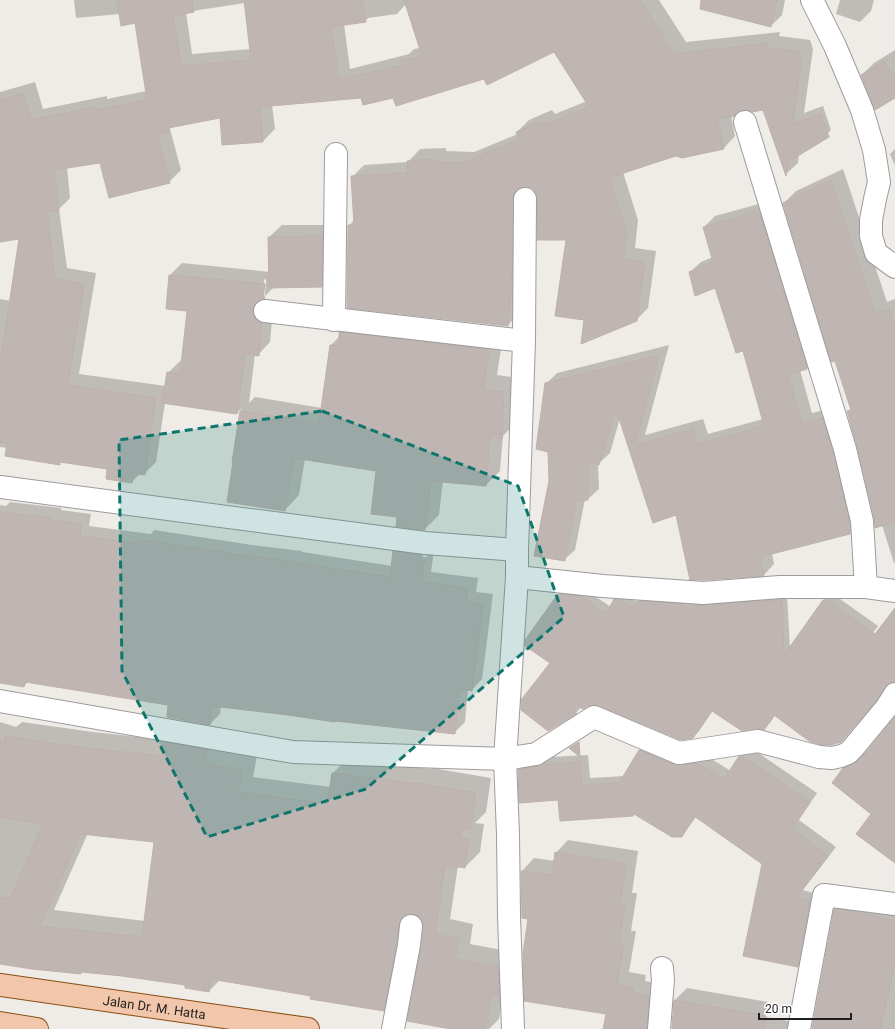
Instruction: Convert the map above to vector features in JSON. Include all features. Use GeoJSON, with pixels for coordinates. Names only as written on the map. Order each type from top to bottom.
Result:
{"type":"FeatureCollection","features":[{"type":"Feature","properties":{"kind":"main road","name":"Jalan Dr. M. Hatta"},"geometry":{"type":"LineString","coordinates":[[0,985],[308,1029]]}},
{"type":"Feature","properties":{"kind":"main road"},"geometry":{"type":"LineString","coordinates":[[0,1023],[37,1029]]}},
{"type":"Feature","properties":{"kind":"street"},"geometry":{"type":"LineString","coordinates":[[812,0],[862,110],[874,150],[879,182],[871,220],[871,236],[876,253],[895,267]]}},
{"type":"Feature","properties":{"kind":"street"},"geometry":{"type":"LineString","coordinates":[[745,122],[845,449],[862,521],[866,587]]}},
{"type":"Feature","properties":{"kind":"street"},"geometry":{"type":"LineString","coordinates":[[334,320],[336,154]]}},
{"type":"Feature","properties":{"kind":"street"},"geometry":{"type":"LineString","coordinates":[[513,1029],[505,759],[517,577],[524,341],[524,199]]}},
{"type":"Feature","properties":{"kind":"street"},"geometry":{"type":"LineString","coordinates":[[265,311],[524,341]]}},
{"type":"Feature","properties":{"kind":"street"},"geometry":{"type":"LineString","coordinates":[[0,487],[425,543],[517,550]]}},
{"type":"Feature","properties":{"kind":"street"},"geometry":{"type":"LineString","coordinates":[[517,577],[603,586],[703,593],[780,587],[866,587],[895,591]]}},
{"type":"Feature","properties":{"kind":"street"},"geometry":{"type":"LineString","coordinates":[[0,700],[293,752],[505,759],[536,754],[594,717],[679,753],[758,741],[819,757],[836,757],[848,753],[853,748],[887,707],[895,694]]}},
{"type":"Feature","properties":{"kind":"street"},"geometry":{"type":"LineString","coordinates":[[799,1029],[824,895],[895,904]]}},
{"type":"Feature","properties":{"kind":"street"},"geometry":{"type":"LineString","coordinates":[[393,1029],[409,945],[411,926]]}},
{"type":"Feature","properties":{"kind":"street"},"geometry":{"type":"LineString","coordinates":[[659,1029],[663,980],[662,968]]}},
{"type":"Feature","properties":{"kind":"highlighted area"},"geometry":{"type":"Polygon","coordinates":[[[322,411],[518,486],[564,617],[366,789],[207,837],[122,671],[119,440],[322,411]]]}},
{"type":"Feature","properties":{"kind":"building"},"geometry":{"type":"Polygon","coordinates":[[[117,0],[192,0],[194,12],[173,16],[181,66],[251,60],[244,0],[362,0],[366,22],[331,27],[339,80],[402,65],[401,61],[422,56],[404,0],[640,0],[674,54],[768,43],[767,48],[798,51],[801,61],[793,124],[821,114],[829,137],[788,162],[786,176],[763,110],[752,112],[742,110],[736,113],[735,116],[717,119],[724,149],[682,158],[676,156],[609,178],[627,232],[623,259],[645,262],[637,321],[581,344],[584,320],[555,316],[566,240],[537,240],[537,199],[536,193],[532,188],[519,188],[514,193],[512,199],[512,270],[508,326],[347,308],[348,225],[354,225],[351,176],[408,173],[407,161],[434,159],[434,162],[462,163],[519,140],[516,132],[540,121],[543,125],[589,107],[554,52],[487,85],[484,79],[396,106],[393,98],[363,105],[361,98],[260,107],[263,142],[222,145],[220,118],[168,128],[169,132],[157,134],[170,183],[109,198],[100,163],[54,170],[59,211],[47,212],[55,279],[84,284],[68,385],[156,398],[145,475],[133,473],[132,483],[106,479],[107,469],[60,462],[60,465],[5,456],[7,443],[0,442],[0,364],[19,239],[0,242],[0,100],[23,93],[31,120],[95,107],[96,110],[147,100],[135,23],[121,26],[117,0]]]}},
{"type":"Feature","properties":{"kind":"building"},"geometry":{"type":"Polygon","coordinates":[[[701,0],[777,0],[771,27],[700,9],[701,0]]]}},
{"type":"Feature","properties":{"kind":"building"},"geometry":{"type":"Polygon","coordinates":[[[884,61],[895,79],[895,98],[875,110],[861,75],[884,61]]]}},
{"type":"Feature","properties":{"kind":"building"},"geometry":{"type":"Polygon","coordinates":[[[831,180],[875,313],[889,309],[895,326],[895,522],[875,528],[857,446],[847,411],[851,410],[835,361],[831,362],[783,203],[831,180]]]}},
{"type":"Feature","properties":{"kind":"building"},"geometry":{"type":"Polygon","coordinates":[[[755,212],[757,215],[760,214],[807,369],[788,375],[802,423],[822,418],[833,452],[850,523],[850,534],[760,557],[764,576],[690,580],[676,515],[653,523],[616,409],[599,465],[588,461],[588,500],[576,501],[565,561],[534,556],[549,481],[548,452],[536,449],[545,383],[659,355],[635,445],[693,429],[697,444],[764,426],[743,351],[736,353],[715,288],[695,296],[689,272],[713,262],[703,227],[755,212]]]}},
{"type":"Feature","properties":{"kind":"building"},"geometry":{"type":"Polygon","coordinates":[[[323,236],[322,287],[269,288],[268,237],[323,236]]]}},
{"type":"Feature","properties":{"kind":"building"},"geometry":{"type":"Polygon","coordinates":[[[169,275],[265,284],[263,299],[255,303],[253,310],[257,321],[261,323],[259,356],[245,354],[237,414],[162,403],[167,372],[180,374],[187,311],[166,309],[169,275]]]}},
{"type":"Feature","properties":{"kind":"building"},"geometry":{"type":"Polygon","coordinates":[[[339,332],[489,350],[484,389],[504,392],[502,439],[490,435],[486,486],[431,481],[425,530],[396,527],[397,517],[371,514],[376,471],[294,458],[285,511],[227,502],[240,411],[319,423],[330,345],[339,346],[339,332]]]}},
{"type":"Feature","properties":{"kind":"building"},"geometry":{"type":"Polygon","coordinates":[[[0,512],[52,518],[51,520],[81,524],[80,536],[143,544],[143,540],[292,561],[390,577],[393,551],[422,555],[422,560],[424,560],[422,582],[468,588],[466,602],[483,604],[472,691],[459,689],[455,734],[335,722],[212,706],[210,725],[167,717],[168,705],[25,682],[24,687],[0,683],[0,512]]]}},
{"type":"Feature","properties":{"kind":"building"},"geometry":{"type":"Polygon","coordinates":[[[558,594],[581,596],[606,614],[614,599],[633,608],[637,601],[652,602],[658,605],[659,602],[680,604],[696,612],[695,605],[782,600],[784,655],[823,600],[827,600],[875,634],[895,608],[895,682],[889,683],[885,687],[877,700],[841,742],[831,745],[821,745],[809,741],[774,715],[764,730],[756,729],[742,731],[712,711],[693,738],[681,740],[604,708],[593,705],[583,709],[575,705],[576,714],[548,731],[521,710],[521,700],[550,663],[525,646],[525,640],[558,594]]]}},
{"type":"Feature","properties":{"kind":"building"},"geometry":{"type":"Polygon","coordinates":[[[895,717],[895,863],[856,834],[871,814],[832,783],[843,768],[853,764],[862,757],[895,717]]]}},
{"type":"Feature","properties":{"kind":"building"},"geometry":{"type":"Polygon","coordinates":[[[5,736],[77,747],[162,756],[164,742],[207,750],[205,763],[242,771],[238,792],[327,804],[332,773],[416,783],[476,793],[471,828],[461,829],[460,838],[469,839],[465,868],[445,865],[435,934],[459,939],[455,959],[498,967],[499,996],[491,995],[485,1029],[451,1029],[407,1021],[421,947],[423,927],[422,921],[418,916],[413,914],[406,915],[401,919],[399,924],[397,943],[384,1011],[310,999],[311,996],[211,979],[209,992],[185,988],[185,985],[122,976],[81,972],[81,974],[0,964],[0,897],[10,899],[43,824],[0,817],[0,742],[4,744],[5,736]],[[81,834],[40,926],[142,937],[154,842],[81,834]]]}},
{"type":"Feature","properties":{"kind":"building"},"geometry":{"type":"Polygon","coordinates":[[[579,742],[580,757],[569,748],[579,742]]]}},
{"type":"Feature","properties":{"kind":"building"},"geometry":{"type":"Polygon","coordinates":[[[639,750],[675,765],[697,763],[724,779],[739,756],[742,756],[810,802],[792,828],[828,856],[796,898],[810,901],[798,967],[743,956],[762,864],[694,816],[682,837],[672,837],[634,814],[633,816],[560,821],[558,800],[519,803],[518,770],[542,765],[580,762],[582,785],[619,783],[639,750]]]}},
{"type":"Feature","properties":{"kind":"building"},"geometry":{"type":"Polygon","coordinates":[[[555,852],[626,864],[620,905],[625,906],[619,943],[624,944],[617,985],[634,988],[633,993],[649,996],[647,1029],[603,1029],[606,1014],[524,1001],[523,953],[528,919],[522,918],[521,871],[552,875],[555,852]]]}},
{"type":"Feature","properties":{"kind":"building"},"geometry":{"type":"Polygon","coordinates":[[[834,909],[852,911],[895,921],[895,965],[880,1029],[812,1029],[834,909]]]}},
{"type":"Feature","properties":{"kind":"building"},"geometry":{"type":"Polygon","coordinates":[[[674,1000],[766,1016],[764,1029],[672,1029],[674,1000]]]}}]}
